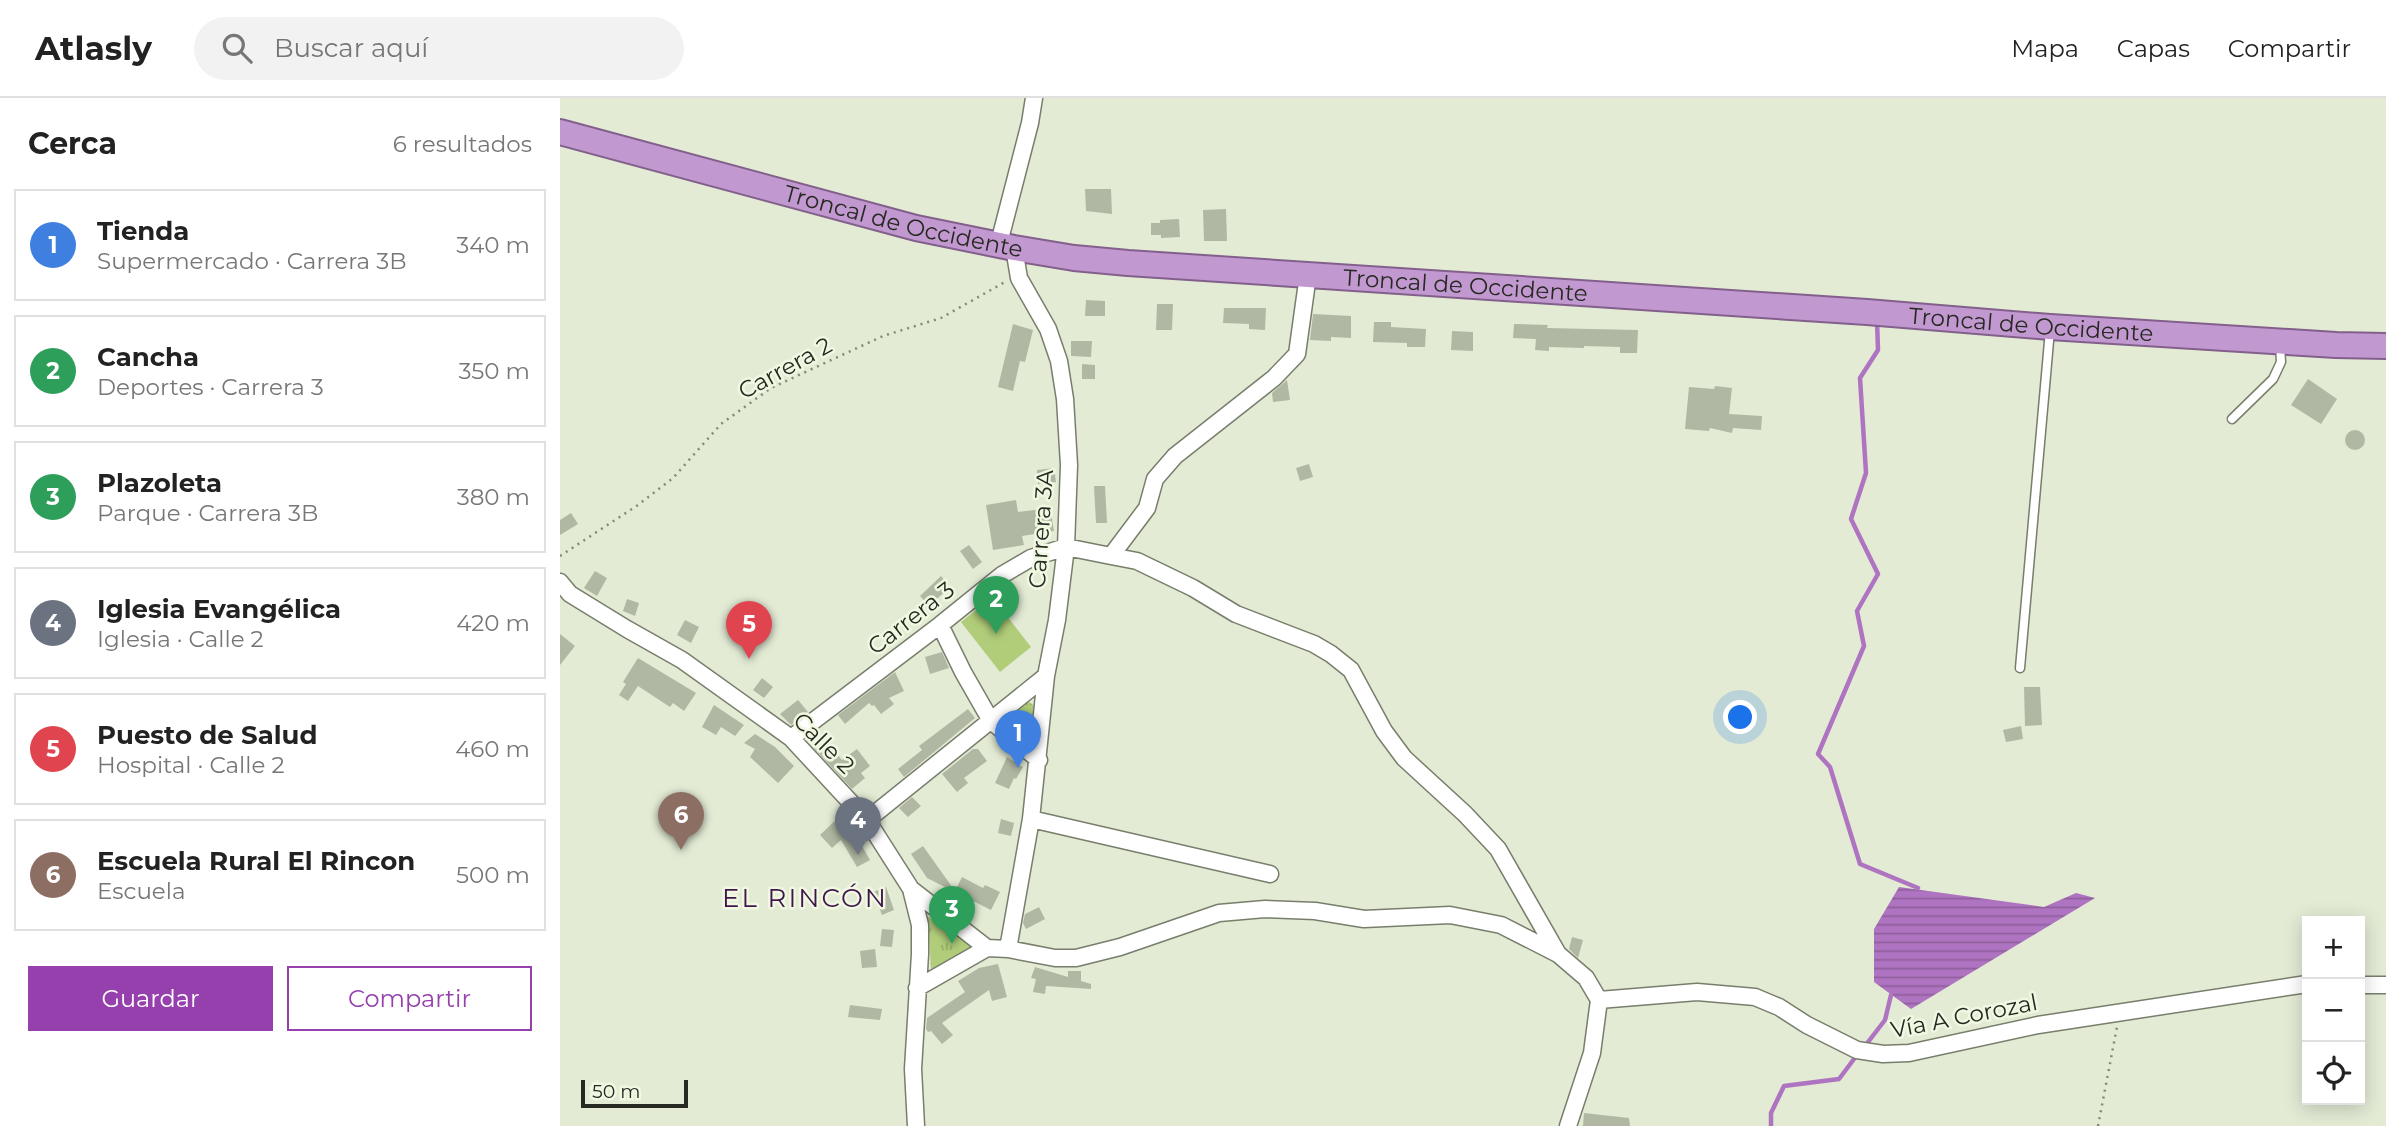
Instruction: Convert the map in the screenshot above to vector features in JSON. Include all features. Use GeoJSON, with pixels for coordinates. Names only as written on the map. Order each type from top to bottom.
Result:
{"type":"FeatureCollection","features":[{"type":"Feature","properties":{"kind":"highway","name":"Troncal de Occidente"},"geometry":{"type":"LineString","coordinates":[[560,132],[916,228],[1074,258],[2050,327],[2386,346]]}},
{"type":"Feature","properties":{"kind":"street"},"geometry":{"type":"LineString","coordinates":[[1006,245],[1034,98]]}},
{"type":"Feature","properties":{"kind":"street","name":"Carrera 3A"},"geometry":{"type":"LineString","coordinates":[[1006,245],[1018,278],[1048,329],[1059,361],[1065,398],[1069,465],[1066,547],[1057,621],[1046,676],[1031,819],[1008,949]]}},
{"type":"Feature","properties":{"kind":"street"},"geometry":{"type":"LineString","coordinates":[[1111,556],[1147,508],[1155,479],[1175,456],[1274,378],[1297,354],[1308,275]]}},
{"type":"Feature","properties":{"kind":"street"},"geometry":{"type":"LineString","coordinates":[[1066,547],[1137,561],[1193,588],[1236,614],[1314,644],[1351,670],[1384,731],[1404,758],[1465,814],[1498,849],[1558,954]]}},
{"type":"Feature","properties":{"kind":"street","name":"Carrera 3"},"geometry":{"type":"LineString","coordinates":[[791,738],[1002,575],[1031,558],[1066,547]]}},
{"type":"Feature","properties":{"kind":"street","name":"Calle 2"},"geometry":{"type":"LineString","coordinates":[[560,582],[570,594],[682,660],[791,738],[867,820],[911,889],[920,925],[913,1069],[916,1126]]}},
{"type":"Feature","properties":{"kind":"street"},"geometry":{"type":"LineString","coordinates":[[940,625],[991,721],[1039,760]]}},
{"type":"Feature","properties":{"kind":"street"},"geometry":{"type":"LineString","coordinates":[[867,820],[1046,676]]}},
{"type":"Feature","properties":{"kind":"street"},"geometry":{"type":"LineString","coordinates":[[1031,819],[1270,873]]}},
{"type":"Feature","properties":{"kind":"street"},"geometry":{"type":"LineString","coordinates":[[911,889],[987,948]]}},
{"type":"Feature","properties":{"kind":"street"},"geometry":{"type":"LineString","coordinates":[[917,988],[987,948],[1055,958],[1076,958],[1120,947],[1219,913],[1265,909],[1315,911],[1363,919],[1450,915],[1501,925],[1558,954],[1586,978],[1599,1000],[1592,1053],[1568,1126]]}},
{"type":"Feature","properties":{"kind":"street","name":"Vía A Corozal"},"geometry":{"type":"LineString","coordinates":[[1599,1000],[1697,992],[1755,997],[1857,1050],[1883,1054],[1909,1053],[2038,1025],[2302,985]]}},
{"type":"Feature","properties":{"kind":"street"},"geometry":{"type":"LineString","coordinates":[[2365,985],[2386,985]]}},
{"type":"Feature","properties":{"kind":"lane"},"geometry":{"type":"LineString","coordinates":[[2020,668],[2050,327]]}},
{"type":"Feature","properties":{"kind":"lane"},"geometry":{"type":"LineString","coordinates":[[2232,419],[2273,379],[2281,362],[2280,342]]}},
{"type":"Feature","properties":{"kind":"path","name":"Carrera 2"},"geometry":{"type":"LineString","coordinates":[[560,556],[638,505],[673,478],[721,424],[771,388],[883,336],[941,318],[1002,283],[1018,278]]}},
{"type":"Feature","properties":{"kind":"path"},"geometry":{"type":"LineString","coordinates":[[2098,1126],[2120,1014]]}},
{"type":"Feature","properties":{"kind":"green space"},"geometry":{"type":"Polygon","coordinates":[[[992,597],[1031,647],[1000,672],[961,622],[992,597]]]}},
{"type":"Feature","properties":{"kind":"green space"},"geometry":{"type":"Polygon","coordinates":[[[1024,699],[1035,706],[1032,740],[1002,726],[1024,699]]]}},
{"type":"Feature","properties":{"kind":"green space"},"geometry":{"type":"Polygon","coordinates":[[[924,914],[981,947],[959,959],[931,969],[929,936],[924,914]]]}},
{"type":"Feature","properties":{"kind":"shaded area"},"geometry":{"type":"Polygon","coordinates":[[[1899,887],[2044,907],[2076,893],[2095,898],[1911,1009],[1874,982],[1874,929],[1899,887]]]}},
{"type":"Feature","properties":{"kind":"building"},"geometry":{"type":"Polygon","coordinates":[[[1085,189],[1111,189],[1112,214],[1086,211],[1085,189]]]}},
{"type":"Feature","properties":{"kind":"building"},"geometry":{"type":"Polygon","coordinates":[[[1226,209],[1227,241],[1204,241],[1203,210],[1226,209]]]}},
{"type":"Feature","properties":{"kind":"building"},"geometry":{"type":"Polygon","coordinates":[[[1179,219],[1180,237],[1161,238],[1161,235],[1151,235],[1151,223],[1179,219]]]}},
{"type":"Feature","properties":{"kind":"building"},"geometry":{"type":"Polygon","coordinates":[[[1086,300],[1105,301],[1105,316],[1085,316],[1086,300]]]}},
{"type":"Feature","properties":{"kind":"building"},"geometry":{"type":"Polygon","coordinates":[[[1157,304],[1173,304],[1172,330],[1156,330],[1157,304]]]}},
{"type":"Feature","properties":{"kind":"building"},"geometry":{"type":"Polygon","coordinates":[[[1224,308],[1266,308],[1265,330],[1249,329],[1249,324],[1223,323],[1224,308]]]}},
{"type":"Feature","properties":{"kind":"building"},"geometry":{"type":"Polygon","coordinates":[[[1313,314],[1351,316],[1351,338],[1310,340],[1313,314]]]}},
{"type":"Feature","properties":{"kind":"building"},"geometry":{"type":"Polygon","coordinates":[[[1374,322],[1391,322],[1391,327],[1426,329],[1425,347],[1407,347],[1407,343],[1373,342],[1374,322]]]}},
{"type":"Feature","properties":{"kind":"building"},"geometry":{"type":"Polygon","coordinates":[[[1013,324],[1033,330],[1025,362],[1020,361],[1013,391],[998,387],[1013,324]]]}},
{"type":"Feature","properties":{"kind":"building"},"geometry":{"type":"Polygon","coordinates":[[[1514,324],[1548,325],[1547,328],[1638,330],[1637,353],[1620,353],[1620,347],[1549,347],[1549,351],[1535,350],[1536,339],[1513,338],[1514,324]]]}},
{"type":"Feature","properties":{"kind":"building"},"geometry":{"type":"Polygon","coordinates":[[[1452,331],[1473,332],[1473,351],[1451,350],[1452,331]]]}},
{"type":"Feature","properties":{"kind":"building"},"geometry":{"type":"Polygon","coordinates":[[[1071,341],[1092,341],[1091,357],[1071,356],[1071,341]]]}},
{"type":"Feature","properties":{"kind":"building"},"geometry":{"type":"Polygon","coordinates":[[[1082,364],[1095,365],[1095,379],[1082,379],[1082,364]]]}},
{"type":"Feature","properties":{"kind":"building"},"geometry":{"type":"Polygon","coordinates":[[[2308,379],[2337,399],[2321,424],[2291,405],[2308,379]]]}},
{"type":"Feature","properties":{"kind":"building"},"geometry":{"type":"Polygon","coordinates":[[[1287,380],[1290,400],[1273,402],[1272,393],[1287,380]]]}},
{"type":"Feature","properties":{"kind":"building"},"geometry":{"type":"Polygon","coordinates":[[[1715,386],[1732,388],[1729,414],[1762,416],[1761,430],[1733,428],[1732,433],[1710,428],[1709,431],[1685,429],[1689,387],[1714,389],[1715,386]]]}},
{"type":"Feature","properties":{"kind":"building"},"geometry":{"type":"Polygon","coordinates":[[[2351,430],[2359,430],[2365,440],[2359,450],[2351,450],[2345,444],[2345,436],[2351,430]]]}},
{"type":"Feature","properties":{"kind":"building"},"geometry":{"type":"Polygon","coordinates":[[[1309,464],[1313,477],[1300,481],[1296,468],[1309,464]]]}},
{"type":"Feature","properties":{"kind":"building"},"geometry":{"type":"Polygon","coordinates":[[[1054,468],[1056,482],[1038,484],[1037,470],[1054,468]]]}},
{"type":"Feature","properties":{"kind":"building"},"geometry":{"type":"Polygon","coordinates":[[[1094,486],[1105,486],[1107,523],[1096,523],[1094,486]]]}},
{"type":"Feature","properties":{"kind":"building"},"geometry":{"type":"Polygon","coordinates":[[[1016,500],[1018,512],[1050,508],[1054,531],[1022,536],[1024,545],[993,550],[986,505],[1016,500]]]}},
{"type":"Feature","properties":{"kind":"building"},"geometry":{"type":"Polygon","coordinates":[[[571,513],[578,524],[560,535],[560,520],[571,513]]]}},
{"type":"Feature","properties":{"kind":"building"},"geometry":{"type":"Polygon","coordinates":[[[969,545],[982,562],[973,569],[960,551],[969,545]]]}},
{"type":"Feature","properties":{"kind":"building"},"geometry":{"type":"Polygon","coordinates":[[[595,571],[607,578],[597,596],[584,588],[595,571]]]}},
{"type":"Feature","properties":{"kind":"building"},"geometry":{"type":"Polygon","coordinates":[[[941,576],[950,587],[929,606],[920,596],[941,576]]]}},
{"type":"Feature","properties":{"kind":"building"},"geometry":{"type":"Polygon","coordinates":[[[627,599],[639,603],[635,616],[623,611],[627,599]]]}},
{"type":"Feature","properties":{"kind":"building"},"geometry":{"type":"Polygon","coordinates":[[[685,620],[699,627],[691,643],[677,635],[685,620]]]}},
{"type":"Feature","properties":{"kind":"building"},"geometry":{"type":"Polygon","coordinates":[[[560,634],[575,646],[560,665],[560,634]]]}},
{"type":"Feature","properties":{"kind":"building"},"geometry":{"type":"Polygon","coordinates":[[[942,652],[949,668],[930,674],[925,657],[942,652]]]}},
{"type":"Feature","properties":{"kind":"building"},"geometry":{"type":"Polygon","coordinates":[[[638,658],[696,693],[684,711],[673,703],[670,707],[638,686],[628,701],[619,695],[626,684],[623,682],[638,658]]]}},
{"type":"Feature","properties":{"kind":"building"},"geometry":{"type":"Polygon","coordinates":[[[895,672],[904,691],[889,698],[894,704],[881,714],[869,703],[845,724],[838,715],[895,672]]]}},
{"type":"Feature","properties":{"kind":"building"},"geometry":{"type":"Polygon","coordinates":[[[762,678],[773,687],[764,698],[753,690],[762,678]]]}},
{"type":"Feature","properties":{"kind":"building"},"geometry":{"type":"Polygon","coordinates":[[[2024,687],[2040,687],[2042,725],[2025,726],[2024,687]]]}},
{"type":"Feature","properties":{"kind":"building"},"geometry":{"type":"Polygon","coordinates":[[[798,700],[808,712],[791,725],[780,714],[798,700]]]}},
{"type":"Feature","properties":{"kind":"building"},"geometry":{"type":"Polygon","coordinates":[[[714,705],[744,725],[735,736],[721,727],[716,735],[702,727],[714,705]]]}},
{"type":"Feature","properties":{"kind":"building"},"geometry":{"type":"Polygon","coordinates":[[[968,709],[975,718],[904,777],[898,769],[922,750],[919,746],[968,709]]]}},
{"type":"Feature","properties":{"kind":"building"},"geometry":{"type":"Polygon","coordinates":[[[2021,726],[2023,739],[2006,742],[2003,730],[2021,726]]]}},
{"type":"Feature","properties":{"kind":"building"},"geometry":{"type":"Polygon","coordinates":[[[755,734],[775,747],[794,766],[778,783],[750,757],[755,749],[744,743],[755,734]]]}},
{"type":"Feature","properties":{"kind":"building"},"geometry":{"type":"Polygon","coordinates":[[[824,738],[842,760],[857,749],[870,766],[861,773],[865,778],[852,789],[813,747],[824,738]]]}},
{"type":"Feature","properties":{"kind":"building"},"geometry":{"type":"Polygon","coordinates":[[[973,749],[978,749],[987,761],[964,778],[968,783],[957,792],[942,774],[973,749]]]}},
{"type":"Feature","properties":{"kind":"building"},"geometry":{"type":"Polygon","coordinates":[[[1007,757],[1023,767],[1009,789],[995,783],[1007,757]]]}},
{"type":"Feature","properties":{"kind":"building"},"geometry":{"type":"Polygon","coordinates":[[[912,797],[921,806],[908,817],[899,808],[912,797]]]}},
{"type":"Feature","properties":{"kind":"building"},"geometry":{"type":"Polygon","coordinates":[[[840,816],[854,832],[870,860],[857,867],[841,840],[832,848],[820,835],[840,816]]]}},
{"type":"Feature","properties":{"kind":"building"},"geometry":{"type":"Polygon","coordinates":[[[1001,819],[1014,823],[1011,836],[998,833],[1001,819]]]}},
{"type":"Feature","properties":{"kind":"building"},"geometry":{"type":"Polygon","coordinates":[[[923,846],[955,891],[962,877],[983,888],[985,885],[1000,892],[991,910],[927,878],[911,854],[923,846]]]}},
{"type":"Feature","properties":{"kind":"building"},"geometry":{"type":"Polygon","coordinates":[[[886,887],[894,910],[882,915],[873,892],[886,887]]]}},
{"type":"Feature","properties":{"kind":"building"},"geometry":{"type":"Polygon","coordinates":[[[1039,907],[1045,919],[1026,929],[1023,923],[1025,914],[1039,907]]]}},
{"type":"Feature","properties":{"kind":"building"},"geometry":{"type":"Polygon","coordinates":[[[882,929],[894,930],[892,947],[880,946],[882,929]]]}},
{"type":"Feature","properties":{"kind":"building"},"geometry":{"type":"Polygon","coordinates":[[[1572,937],[1583,940],[1578,958],[1569,949],[1572,937]]]}},
{"type":"Feature","properties":{"kind":"building"},"geometry":{"type":"Polygon","coordinates":[[[875,949],[877,967],[862,968],[860,951],[875,949]]]}},
{"type":"Feature","properties":{"kind":"building"},"geometry":{"type":"Polygon","coordinates":[[[998,964],[1007,997],[992,1001],[989,990],[942,1023],[953,1035],[942,1044],[926,1029],[927,1018],[965,992],[958,981],[979,968],[998,964]]]}},
{"type":"Feature","properties":{"kind":"building"},"geometry":{"type":"Polygon","coordinates":[[[1035,967],[1068,977],[1068,971],[1081,971],[1081,981],[1091,984],[1091,989],[1046,986],[1045,994],[1033,992],[1036,979],[1031,978],[1035,967]]]}},
{"type":"Feature","properties":{"kind":"building"},"geometry":{"type":"Polygon","coordinates":[[[850,1005],[882,1009],[880,1020],[848,1017],[850,1005]]]}},
{"type":"Feature","properties":{"kind":"building"},"geometry":{"type":"Polygon","coordinates":[[[1584,1113],[1629,1118],[1630,1126],[1583,1126],[1584,1113]]]}},
{"type":"Feature","properties":{"kind":"waterway"},"geometry":{"type":"LineString","coordinates":[[1877,320],[1878,350],[1860,378],[1866,473],[1851,519],[1878,574],[1857,611],[1864,646],[1818,754],[1830,767],[1860,864],[1918,888]]}},
{"type":"Feature","properties":{"kind":"waterway"},"geometry":{"type":"LineString","coordinates":[[1865,1046],[1885,1020],[1891,995]]}},
{"type":"Feature","properties":{"kind":"waterway"},"geometry":{"type":"LineString","coordinates":[[1771,1126],[1771,1113],[1784,1086],[1839,1079],[1857,1055]]}},
{"type":"Feature","properties":{"kind":"place","name":"Cancha"},"geometry":{"type":"Point","coordinates":[996,634]}},
{"type":"Feature","properties":{"kind":"place","name":"Puesto de Salud"},"geometry":{"type":"Point","coordinates":[749,659]}},
{"type":"Feature","properties":{"kind":"place","name":"Tienda"},"geometry":{"type":"Point","coordinates":[1018,768]}},
{"type":"Feature","properties":{"kind":"place","name":"Escuela Rural El Rincon"},"geometry":{"type":"Point","coordinates":[681,850]}},
{"type":"Feature","properties":{"kind":"place","name":"Iglesia Evangélica"},"geometry":{"type":"Point","coordinates":[858,855]}},
{"type":"Feature","properties":{"kind":"place","name":"Plazoleta"},"geometry":{"type":"Point","coordinates":[952,944]}},
{"type":"Feature","properties":{"kind":"district","name":"EL RINCÓN"},"geometry":{"type":"Point","coordinates":[805,898]}}]}
